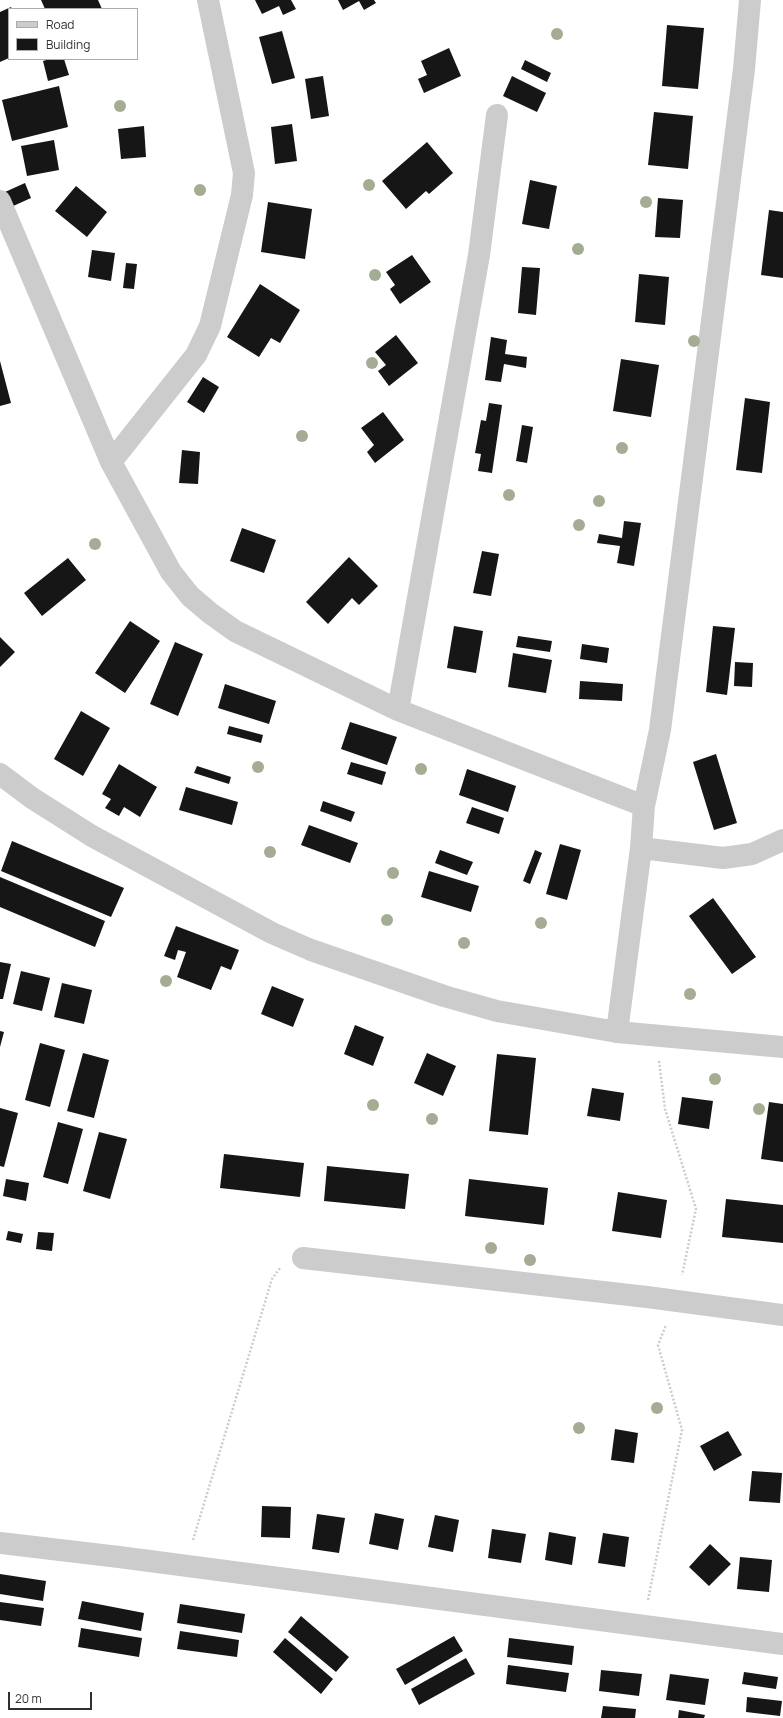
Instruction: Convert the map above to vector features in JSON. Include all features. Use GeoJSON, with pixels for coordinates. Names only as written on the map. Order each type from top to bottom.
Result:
{"type":"FeatureCollection","features":[{"type":"Feature","properties":{"kind":"street"},"geometry":{"type":"LineString","coordinates":[[111,462],[199,349],[210,326],[219,296],[242,195],[244,173],[208,0]]}},
{"type":"Feature","properties":{"kind":"street"},"geometry":{"type":"LineString","coordinates":[[617,1032],[641,848],[644,806],[660,730],[744,69],[750,0]]}},
{"type":"Feature","properties":{"kind":"street"},"geometry":{"type":"LineString","coordinates":[[398,710],[479,255],[497,115]]}},
{"type":"Feature","properties":{"kind":"street"},"geometry":{"type":"LineString","coordinates":[[0,201],[111,462],[171,572],[190,596],[235,631],[398,710],[644,806]]}},
{"type":"Feature","properties":{"kind":"street"},"geometry":{"type":"LineString","coordinates":[[0,774],[32,798],[92,836],[272,933],[305,947],[444,996],[497,1011],[617,1032],[783,1047]]}},
{"type":"Feature","properties":{"kind":"street"},"geometry":{"type":"LineString","coordinates":[[641,848],[723,858],[752,854],[783,840]]}},
{"type":"Feature","properties":{"kind":"street"},"geometry":{"type":"LineString","coordinates":[[303,1258],[676,1301],[783,1315]]}},
{"type":"Feature","properties":{"kind":"street"},"geometry":{"type":"LineString","coordinates":[[0,1543],[783,1644]]}},
{"type":"Feature","properties":{"kind":"path"},"geometry":{"type":"LineString","coordinates":[[643,1626],[682,1430],[658,1345],[676,1301],[696,1209],[665,1109],[656,1036]]}},
{"type":"Feature","properties":{"kind":"path"},"geometry":{"type":"LineString","coordinates":[[185,1566],[272,1279],[281,1266],[291,1258],[303,1258]]}},
{"type":"Feature","properties":{"kind":"building"},"geometry":{"type":"Polygon","coordinates":[[[41,0],[98,0],[102,8],[45,8],[41,0]]]}},
{"type":"Feature","properties":{"kind":"building"},"geometry":{"type":"Polygon","coordinates":[[[255,0],[291,0],[296,9],[283,15],[279,6],[262,14],[255,0]]]}},
{"type":"Feature","properties":{"kind":"building"},"geometry":{"type":"Polygon","coordinates":[[[338,0],[374,0],[376,3],[364,10],[359,1],[343,10],[338,0]]]}},
{"type":"Feature","properties":{"kind":"building"},"geometry":{"type":"Polygon","coordinates":[[[8,8],[8,58],[0,62],[0,12],[8,8]]]}},
{"type":"Feature","properties":{"kind":"building"},"geometry":{"type":"Polygon","coordinates":[[[667,25],[704,28],[698,89],[662,86],[667,25]]]}},
{"type":"Feature","properties":{"kind":"building"},"geometry":{"type":"Polygon","coordinates":[[[282,31],[295,78],[272,84],[259,37],[282,31]]]}},
{"type":"Feature","properties":{"kind":"building"},"geometry":{"type":"Polygon","coordinates":[[[449,48],[461,76],[424,93],[418,79],[427,75],[421,61],[449,48]]]}},
{"type":"Feature","properties":{"kind":"building"},"geometry":{"type":"Polygon","coordinates":[[[64,60],[69,75],[48,81],[43,61],[64,60]]]}},
{"type":"Feature","properties":{"kind":"building"},"geometry":{"type":"Polygon","coordinates":[[[525,60],[551,73],[547,82],[521,69],[525,60]]]}},
{"type":"Feature","properties":{"kind":"building"},"geometry":{"type":"Polygon","coordinates":[[[323,76],[329,116],[311,119],[305,79],[323,76]]]}},
{"type":"Feature","properties":{"kind":"building"},"geometry":{"type":"Polygon","coordinates":[[[512,76],[546,93],[537,112],[503,96],[512,76]]]}},
{"type":"Feature","properties":{"kind":"building"},"geometry":{"type":"Polygon","coordinates":[[[59,86],[68,127],[12,141],[2,100],[59,86]]]}},
{"type":"Feature","properties":{"kind":"building"},"geometry":{"type":"Polygon","coordinates":[[[654,112],[693,116],[688,169],[648,165],[654,112]]]}},
{"type":"Feature","properties":{"kind":"building"},"geometry":{"type":"Polygon","coordinates":[[[292,124],[297,161],[275,164],[271,127],[292,124]]]}},
{"type":"Feature","properties":{"kind":"building"},"geometry":{"type":"Polygon","coordinates":[[[144,126],[146,157],[121,159],[118,129],[144,126]]]}},
{"type":"Feature","properties":{"kind":"building"},"geometry":{"type":"Polygon","coordinates":[[[54,140],[59,170],[27,176],[21,146],[54,140]]]}},
{"type":"Feature","properties":{"kind":"building"},"geometry":{"type":"Polygon","coordinates":[[[427,142],[453,173],[429,194],[426,191],[406,209],[382,181],[427,142]]]}},
{"type":"Feature","properties":{"kind":"building"},"geometry":{"type":"Polygon","coordinates":[[[530,180],[557,186],[549,229],[522,224],[530,180]]]}},
{"type":"Feature","properties":{"kind":"building"},"geometry":{"type":"Polygon","coordinates":[[[25,183],[31,198],[11,207],[5,192],[25,183]]]}},
{"type":"Feature","properties":{"kind":"building"},"geometry":{"type":"Polygon","coordinates":[[[76,186],[107,212],[87,237],[55,211],[76,186]]]}},
{"type":"Feature","properties":{"kind":"building"},"geometry":{"type":"Polygon","coordinates":[[[658,198],[683,200],[680,238],[655,237],[658,198]]]}},
{"type":"Feature","properties":{"kind":"building"},"geometry":{"type":"Polygon","coordinates":[[[268,202],[312,209],[305,259],[261,252],[268,202]]]}},
{"type":"Feature","properties":{"kind":"building"},"geometry":{"type":"Polygon","coordinates":[[[769,210],[783,212],[783,278],[761,275],[769,210]]]}},
{"type":"Feature","properties":{"kind":"building"},"geometry":{"type":"Polygon","coordinates":[[[92,250],[115,253],[111,281],[88,277],[92,250]]]}},
{"type":"Feature","properties":{"kind":"building"},"geometry":{"type":"Polygon","coordinates":[[[412,255],[431,282],[400,304],[390,289],[395,285],[386,272],[412,255]]]}},
{"type":"Feature","properties":{"kind":"building"},"geometry":{"type":"Polygon","coordinates":[[[126,263],[137,264],[134,289],[123,288],[126,263]]]}},
{"type":"Feature","properties":{"kind":"building"},"geometry":{"type":"Polygon","coordinates":[[[522,267],[540,268],[536,315],[518,313],[522,267]]]}},
{"type":"Feature","properties":{"kind":"building"},"geometry":{"type":"Polygon","coordinates":[[[639,274],[669,277],[665,325],[635,322],[639,274]]]}},
{"type":"Feature","properties":{"kind":"building"},"geometry":{"type":"Polygon","coordinates":[[[260,284],[300,310],[280,343],[271,338],[259,357],[227,337],[260,284]]]}},
{"type":"Feature","properties":{"kind":"building"},"geometry":{"type":"Polygon","coordinates":[[[396,335],[418,363],[389,386],[378,371],[386,365],[375,352],[396,335]]]}},
{"type":"Feature","properties":{"kind":"building"},"geometry":{"type":"Polygon","coordinates":[[[491,337],[507,340],[505,354],[527,357],[526,368],[504,364],[501,382],[485,380],[491,337]]]}},
{"type":"Feature","properties":{"kind":"building"},"geometry":{"type":"Polygon","coordinates":[[[621,359],[659,365],[651,417],[613,411],[621,359]]]}},
{"type":"Feature","properties":{"kind":"building"},"geometry":{"type":"Polygon","coordinates":[[[0,361],[11,403],[0,406],[0,361]]]}},
{"type":"Feature","properties":{"kind":"building"},"geometry":{"type":"Polygon","coordinates":[[[203,377],[219,387],[204,413],[187,402],[203,377]]]}},
{"type":"Feature","properties":{"kind":"building"},"geometry":{"type":"Polygon","coordinates":[[[745,398],[770,402],[762,473],[736,470],[745,398]]]}},
{"type":"Feature","properties":{"kind":"building"},"geometry":{"type":"Polygon","coordinates":[[[489,403],[502,405],[492,473],[478,471],[481,454],[475,453],[481,420],[486,421],[489,403]]]}},
{"type":"Feature","properties":{"kind":"building"},"geometry":{"type":"Polygon","coordinates":[[[383,412],[404,440],[375,463],[367,452],[374,445],[361,428],[383,412]]]}},
{"type":"Feature","properties":{"kind":"building"},"geometry":{"type":"Polygon","coordinates":[[[522,425],[533,427],[527,463],[516,461],[522,425]]]}},
{"type":"Feature","properties":{"kind":"building"},"geometry":{"type":"Polygon","coordinates":[[[182,450],[200,452],[198,484],[179,483],[182,450]]]}},
{"type":"Feature","properties":{"kind":"building"},"geometry":{"type":"Polygon","coordinates":[[[624,521],[641,523],[634,566],[617,563],[620,546],[597,543],[599,534],[622,538],[624,521]]]}},
{"type":"Feature","properties":{"kind":"building"},"geometry":{"type":"Polygon","coordinates":[[[242,528],[276,540],[264,573],[230,561],[242,528]]]}},
{"type":"Feature","properties":{"kind":"building"},"geometry":{"type":"Polygon","coordinates":[[[482,551],[499,554],[491,596],[473,593],[482,551]]]}},
{"type":"Feature","properties":{"kind":"building"},"geometry":{"type":"Polygon","coordinates":[[[349,557],[378,586],[359,605],[352,598],[328,624],[306,602],[349,557]]]}},
{"type":"Feature","properties":{"kind":"building"},"geometry":{"type":"Polygon","coordinates":[[[68,558],[86,580],[42,616],[24,593],[68,558]]]}},
{"type":"Feature","properties":{"kind":"building"},"geometry":{"type":"Polygon","coordinates":[[[130,621],[160,641],[125,693],[95,673],[130,621]]]}},
{"type":"Feature","properties":{"kind":"building"},"geometry":{"type":"Polygon","coordinates":[[[454,626],[483,631],[476,673],[447,668],[454,626]]]}},
{"type":"Feature","properties":{"kind":"building"},"geometry":{"type":"Polygon","coordinates":[[[713,626],[735,628],[727,695],[706,692],[713,626]]]}},
{"type":"Feature","properties":{"kind":"building"},"geometry":{"type":"Polygon","coordinates":[[[518,636],[552,641],[550,652],[516,647],[518,636]]]}},
{"type":"Feature","properties":{"kind":"building"},"geometry":{"type":"Polygon","coordinates":[[[0,637],[15,652],[0,667],[0,637]]]}},
{"type":"Feature","properties":{"kind":"building"},"geometry":{"type":"Polygon","coordinates":[[[175,642],[203,654],[178,716],[150,704],[175,642]]]}},
{"type":"Feature","properties":{"kind":"building"},"geometry":{"type":"Polygon","coordinates":[[[582,644],[609,648],[607,663],[580,659],[582,644]]]}},
{"type":"Feature","properties":{"kind":"building"},"geometry":{"type":"Polygon","coordinates":[[[513,653],[552,660],[546,693],[508,687],[513,653]]]}},
{"type":"Feature","properties":{"kind":"building"},"geometry":{"type":"Polygon","coordinates":[[[735,662],[753,663],[752,687],[734,686],[735,662]]]}},
{"type":"Feature","properties":{"kind":"building"},"geometry":{"type":"Polygon","coordinates":[[[580,681],[623,684],[622,701],[579,699],[580,681]]]}},
{"type":"Feature","properties":{"kind":"building"},"geometry":{"type":"Polygon","coordinates":[[[225,684],[276,701],[269,724],[218,708],[225,684]]]}},
{"type":"Feature","properties":{"kind":"building"},"geometry":{"type":"Polygon","coordinates":[[[81,711],[110,728],[83,776],[54,759],[81,711]]]}},
{"type":"Feature","properties":{"kind":"building"},"geometry":{"type":"Polygon","coordinates":[[[350,722],[397,737],[387,765],[341,749],[350,722]]]}},
{"type":"Feature","properties":{"kind":"building"},"geometry":{"type":"Polygon","coordinates":[[[229,726],[263,735],[261,743],[227,734],[229,726]]]}},
{"type":"Feature","properties":{"kind":"building"},"geometry":{"type":"Polygon","coordinates":[[[716,754],[737,823],[714,830],[693,762],[716,754]]]}},
{"type":"Feature","properties":{"kind":"building"},"geometry":{"type":"Polygon","coordinates":[[[351,762],[386,772],[382,785],[347,774],[351,762]]]}},
{"type":"Feature","properties":{"kind":"building"},"geometry":{"type":"Polygon","coordinates":[[[119,764],[157,787],[140,817],[124,807],[119,816],[105,808],[111,799],[102,794],[119,764]]]}},
{"type":"Feature","properties":{"kind":"building"},"geometry":{"type":"Polygon","coordinates":[[[197,766],[231,777],[229,784],[194,773],[197,766]]]}},
{"type":"Feature","properties":{"kind":"building"},"geometry":{"type":"Polygon","coordinates":[[[467,769],[516,786],[508,812],[459,795],[467,769]]]}},
{"type":"Feature","properties":{"kind":"building"},"geometry":{"type":"Polygon","coordinates":[[[186,787],[238,802],[232,825],[179,810],[186,787]]]}},
{"type":"Feature","properties":{"kind":"building"},"geometry":{"type":"Polygon","coordinates":[[[323,801],[355,812],[351,822],[320,811],[323,801]]]}},
{"type":"Feature","properties":{"kind":"building"},"geometry":{"type":"Polygon","coordinates":[[[472,807],[504,818],[499,834],[466,823],[472,807]]]}},
{"type":"Feature","properties":{"kind":"building"},"geometry":{"type":"Polygon","coordinates":[[[309,825],[358,843],[350,863],[301,845],[309,825]]]}},
{"type":"Feature","properties":{"kind":"building"},"geometry":{"type":"Polygon","coordinates":[[[12,841],[124,888],[111,917],[1,871],[12,841]]]}},
{"type":"Feature","properties":{"kind":"building"},"geometry":{"type":"Polygon","coordinates":[[[560,844],[581,850],[567,900],[546,894],[560,844]]]}},
{"type":"Feature","properties":{"kind":"building"},"geometry":{"type":"Polygon","coordinates":[[[440,850],[473,862],[467,875],[435,863],[440,850]]]}},
{"type":"Feature","properties":{"kind":"building"},"geometry":{"type":"Polygon","coordinates":[[[535,850],[542,853],[530,884],[523,881],[535,850]]]}},
{"type":"Feature","properties":{"kind":"building"},"geometry":{"type":"Polygon","coordinates":[[[429,871],[479,886],[471,912],[421,897],[429,871]]]}},
{"type":"Feature","properties":{"kind":"building"},"geometry":{"type":"Polygon","coordinates":[[[0,877],[105,921],[95,947],[0,907],[0,877]]]}},
{"type":"Feature","properties":{"kind":"building"},"geometry":{"type":"Polygon","coordinates":[[[713,898],[756,957],[732,974],[689,916],[713,898]]]}},
{"type":"Feature","properties":{"kind":"building"},"geometry":{"type":"Polygon","coordinates":[[[176,926],[239,950],[231,970],[221,966],[211,990],[177,977],[186,952],[178,950],[175,960],[164,956],[176,926]]]}},
{"type":"Feature","properties":{"kind":"building"},"geometry":{"type":"Polygon","coordinates":[[[0,962],[11,964],[3,999],[0,999],[0,962]]]}},
{"type":"Feature","properties":{"kind":"building"},"geometry":{"type":"Polygon","coordinates":[[[21,971],[50,978],[42,1011],[13,1004],[21,971]]]}},
{"type":"Feature","properties":{"kind":"building"},"geometry":{"type":"Polygon","coordinates":[[[62,983],[92,990],[84,1024],[54,1017],[62,983]]]}},
{"type":"Feature","properties":{"kind":"building"},"geometry":{"type":"Polygon","coordinates":[[[272,986],[304,999],[293,1027],[261,1014],[272,986]]]}},
{"type":"Feature","properties":{"kind":"building"},"geometry":{"type":"Polygon","coordinates":[[[355,1025],[384,1037],[373,1066],[344,1054],[355,1025]]]}},
{"type":"Feature","properties":{"kind":"building"},"geometry":{"type":"Polygon","coordinates":[[[0,1031],[4,1032],[0,1047],[0,1031]]]}},
{"type":"Feature","properties":{"kind":"building"},"geometry":{"type":"Polygon","coordinates":[[[40,1043],[65,1050],[50,1107],[25,1100],[40,1043]]]}},
{"type":"Feature","properties":{"kind":"building"},"geometry":{"type":"Polygon","coordinates":[[[83,1053],[109,1060],[94,1118],[67,1111],[83,1053]]]}},
{"type":"Feature","properties":{"kind":"building"},"geometry":{"type":"Polygon","coordinates":[[[427,1053],[456,1066],[443,1096],[414,1083],[427,1053]]]}},
{"type":"Feature","properties":{"kind":"building"},"geometry":{"type":"Polygon","coordinates":[[[497,1054],[536,1058],[528,1135],[489,1131],[497,1054]]]}},
{"type":"Feature","properties":{"kind":"building"},"geometry":{"type":"Polygon","coordinates":[[[592,1088],[624,1093],[620,1121],[587,1116],[592,1088]]]}},
{"type":"Feature","properties":{"kind":"building"},"geometry":{"type":"Polygon","coordinates":[[[682,1097],[713,1101],[709,1129],[678,1124],[682,1097]]]}},
{"type":"Feature","properties":{"kind":"building"},"geometry":{"type":"Polygon","coordinates":[[[769,1102],[783,1104],[783,1162],[761,1159],[769,1102]]]}},
{"type":"Feature","properties":{"kind":"building"},"geometry":{"type":"Polygon","coordinates":[[[0,1108],[18,1113],[4,1167],[0,1166],[0,1108]]]}},
{"type":"Feature","properties":{"kind":"building"},"geometry":{"type":"Polygon","coordinates":[[[58,1122],[83,1129],[68,1184],[43,1177],[58,1122]]]}},
{"type":"Feature","properties":{"kind":"building"},"geometry":{"type":"Polygon","coordinates":[[[99,1132],[127,1139],[110,1199],[83,1191],[99,1132]]]}},
{"type":"Feature","properties":{"kind":"building"},"geometry":{"type":"Polygon","coordinates":[[[224,1154],[304,1163],[300,1197],[220,1188],[224,1154]]]}},
{"type":"Feature","properties":{"kind":"building"},"geometry":{"type":"Polygon","coordinates":[[[327,1166],[409,1174],[405,1209],[324,1201],[327,1166]]]}},
{"type":"Feature","properties":{"kind":"building"},"geometry":{"type":"Polygon","coordinates":[[[6,1179],[29,1183],[26,1201],[3,1196],[6,1179]]]}},
{"type":"Feature","properties":{"kind":"building"},"geometry":{"type":"Polygon","coordinates":[[[469,1179],[548,1188],[544,1225],[465,1216],[469,1179]]]}},
{"type":"Feature","properties":{"kind":"building"},"geometry":{"type":"Polygon","coordinates":[[[618,1192],[667,1200],[661,1238],[612,1231],[618,1192]]]}},
{"type":"Feature","properties":{"kind":"building"},"geometry":{"type":"Polygon","coordinates":[[[726,1199],[783,1205],[783,1243],[722,1237],[726,1199]]]}},
{"type":"Feature","properties":{"kind":"building"},"geometry":{"type":"Polygon","coordinates":[[[8,1231],[23,1234],[21,1243],[6,1240],[8,1231]]]}},
{"type":"Feature","properties":{"kind":"building"},"geometry":{"type":"Polygon","coordinates":[[[38,1232],[54,1233],[52,1251],[36,1249],[38,1232]]]}},
{"type":"Feature","properties":{"kind":"building"},"geometry":{"type":"Polygon","coordinates":[[[615,1429],[638,1433],[634,1463],[611,1460],[615,1429]]]}},
{"type":"Feature","properties":{"kind":"building"},"geometry":{"type":"Polygon","coordinates":[[[728,1431],[742,1455],[714,1471],[700,1446],[728,1431]]]}},
{"type":"Feature","properties":{"kind":"building"},"geometry":{"type":"Polygon","coordinates":[[[752,1471],[782,1473],[780,1503],[749,1501],[752,1471]]]}},
{"type":"Feature","properties":{"kind":"building"},"geometry":{"type":"Polygon","coordinates":[[[262,1506],[291,1507],[290,1538],[261,1537],[262,1506]]]}},
{"type":"Feature","properties":{"kind":"building"},"geometry":{"type":"Polygon","coordinates":[[[375,1513],[404,1519],[398,1550],[369,1544],[375,1513]]]}},
{"type":"Feature","properties":{"kind":"building"},"geometry":{"type":"Polygon","coordinates":[[[317,1514],[345,1518],[339,1553],[312,1549],[317,1514]]]}},
{"type":"Feature","properties":{"kind":"building"},"geometry":{"type":"Polygon","coordinates":[[[435,1515],[459,1520],[453,1552],[428,1547],[435,1515]]]}},
{"type":"Feature","properties":{"kind":"building"},"geometry":{"type":"Polygon","coordinates":[[[492,1529],[526,1534],[521,1563],[488,1558],[492,1529]]]}},
{"type":"Feature","properties":{"kind":"building"},"geometry":{"type":"Polygon","coordinates":[[[549,1532],[576,1537],[572,1565],[545,1560],[549,1532]]]}},
{"type":"Feature","properties":{"kind":"building"},"geometry":{"type":"Polygon","coordinates":[[[603,1533],[629,1537],[625,1567],[598,1563],[603,1533]]]}},
{"type":"Feature","properties":{"kind":"building"},"geometry":{"type":"Polygon","coordinates":[[[710,1544],[731,1564],[709,1586],[689,1567],[710,1544]]]}},
{"type":"Feature","properties":{"kind":"building"},"geometry":{"type":"Polygon","coordinates":[[[740,1557],[772,1560],[769,1592],[737,1589],[740,1557]]]}},
{"type":"Feature","properties":{"kind":"building"},"geometry":{"type":"Polygon","coordinates":[[[0,1574],[46,1581],[43,1601],[0,1594],[0,1574]]]}},
{"type":"Feature","properties":{"kind":"building"},"geometry":{"type":"Polygon","coordinates":[[[82,1601],[144,1613],[141,1631],[78,1619],[82,1601]]]}},
{"type":"Feature","properties":{"kind":"building"},"geometry":{"type":"Polygon","coordinates":[[[0,1602],[44,1608],[41,1626],[0,1620],[0,1602]]]}},
{"type":"Feature","properties":{"kind":"building"},"geometry":{"type":"Polygon","coordinates":[[[180,1604],[245,1614],[242,1633],[177,1623],[180,1604]]]}},
{"type":"Feature","properties":{"kind":"building"},"geometry":{"type":"Polygon","coordinates":[[[301,1616],[349,1657],[336,1672],[288,1632],[301,1616]]]}},
{"type":"Feature","properties":{"kind":"building"},"geometry":{"type":"Polygon","coordinates":[[[81,1628],[142,1638],[139,1657],[78,1647],[81,1628]]]}},
{"type":"Feature","properties":{"kind":"building"},"geometry":{"type":"Polygon","coordinates":[[[180,1631],[239,1640],[237,1657],[177,1649],[180,1631]]]}},
{"type":"Feature","properties":{"kind":"building"},"geometry":{"type":"Polygon","coordinates":[[[454,1636],[463,1651],[405,1685],[396,1669],[454,1636]]]}},
{"type":"Feature","properties":{"kind":"building"},"geometry":{"type":"Polygon","coordinates":[[[285,1638],[333,1679],[321,1694],[273,1652],[285,1638]]]}},
{"type":"Feature","properties":{"kind":"building"},"geometry":{"type":"Polygon","coordinates":[[[509,1638],[574,1646],[572,1665],[507,1657],[509,1638]]]}},
{"type":"Feature","properties":{"kind":"building"},"geometry":{"type":"Polygon","coordinates":[[[466,1658],[475,1674],[419,1705],[411,1689],[466,1658]]]}},
{"type":"Feature","properties":{"kind":"building"},"geometry":{"type":"Polygon","coordinates":[[[508,1665],[569,1673],[566,1692],[506,1684],[508,1665]]]}},
{"type":"Feature","properties":{"kind":"building"},"geometry":{"type":"Polygon","coordinates":[[[601,1670],[642,1674],[639,1696],[599,1691],[601,1670]]]}},
{"type":"Feature","properties":{"kind":"building"},"geometry":{"type":"Polygon","coordinates":[[[744,1672],[778,1677],[776,1689],[742,1684],[744,1672]]]}},
{"type":"Feature","properties":{"kind":"building"},"geometry":{"type":"Polygon","coordinates":[[[670,1674],[709,1679],[705,1705],[666,1700],[670,1674]]]}},
{"type":"Feature","properties":{"kind":"building"},"geometry":{"type":"Polygon","coordinates":[[[747,1697],[782,1701],[780,1716],[746,1712],[747,1697]]]}},
{"type":"Feature","properties":{"kind":"building"},"geometry":{"type":"Polygon","coordinates":[[[603,1706],[636,1709],[635,1718],[601,1718],[603,1706]]]}},
{"type":"Feature","properties":{"kind":"building"},"geometry":{"type":"Polygon","coordinates":[[[679,1710],[705,1715],[704,1718],[678,1718],[679,1710]]]}}]}
